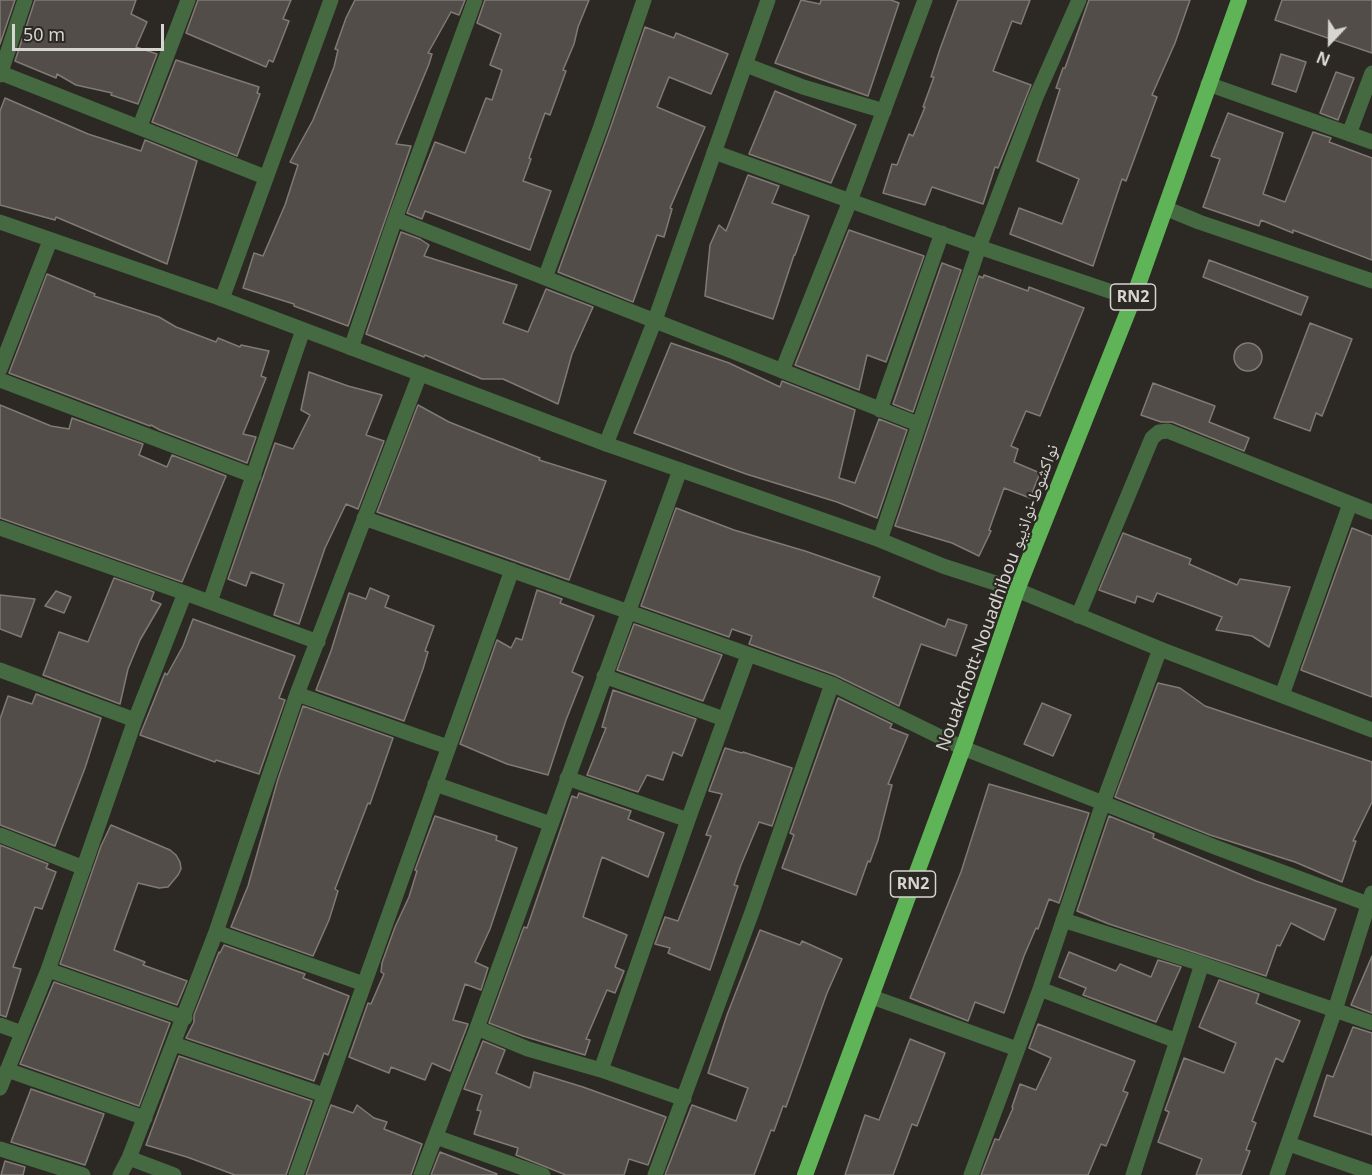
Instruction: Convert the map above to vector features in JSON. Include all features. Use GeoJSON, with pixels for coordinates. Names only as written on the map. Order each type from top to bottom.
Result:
{"type":"FeatureCollection","features":[{"type":"Feature","properties":{"kind":"highway","name":"Nouakchott-Nouadhibou نواكشوط-نواذيبو"},"geometry":{"type":"LineString","coordinates":[[805,1175],[963,748],[1017,591],[1133,299],[1239,0]]}},
{"type":"Feature","properties":{"kind":"street"},"geometry":{"type":"LineString","coordinates":[[25,0],[0,74],[140,126],[265,177]]}},
{"type":"Feature","properties":{"kind":"street"},"geometry":{"type":"LineString","coordinates":[[140,126],[188,0]]}},
{"type":"Feature","properties":{"kind":"street"},"geometry":{"type":"LineString","coordinates":[[222,299],[331,0]]}},
{"type":"Feature","properties":{"kind":"street"},"geometry":{"type":"LineString","coordinates":[[351,348],[474,0]]}},
{"type":"Feature","properties":{"kind":"street"},"geometry":{"type":"LineString","coordinates":[[545,278],[644,0]]}},
{"type":"Feature","properties":{"kind":"street"},"geometry":{"type":"LineString","coordinates":[[606,444],[655,321],[768,0]]}},
{"type":"Feature","properties":{"kind":"street"},"geometry":{"type":"LineString","coordinates":[[782,371],[850,201],[925,0]]}},
{"type":"Feature","properties":{"kind":"street"},"geometry":{"type":"LineString","coordinates":[[880,540],[979,247],[1036,97],[1078,0]]}},
{"type":"Feature","properties":{"kind":"street"},"geometry":{"type":"LineString","coordinates":[[746,65],[803,87],[884,111]]}},
{"type":"Feature","properties":{"kind":"street"},"geometry":{"type":"LineString","coordinates":[[1349,134],[1372,73]]}},
{"type":"Feature","properties":{"kind":"street"},"geometry":{"type":"LineString","coordinates":[[1208,84],[1372,142]]}},
{"type":"Feature","properties":{"kind":"street"},"geometry":{"type":"LineString","coordinates":[[714,152],[979,247],[1133,299]]}},
{"type":"Feature","properties":{"kind":"street"},"geometry":{"type":"LineString","coordinates":[[1165,208],[1199,222],[1372,281]]}},
{"type":"Feature","properties":{"kind":"street"},"geometry":{"type":"LineString","coordinates":[[395,219],[918,424]]}},
{"type":"Feature","properties":{"kind":"street"},"geometry":{"type":"LineString","coordinates":[[0,222],[222,299],[606,444],[880,540],[1372,730]]}},
{"type":"Feature","properties":{"kind":"street"},"geometry":{"type":"LineString","coordinates":[[880,410],[942,233]]}},
{"type":"Feature","properties":{"kind":"street"},"geometry":{"type":"LineString","coordinates":[[0,369],[50,241]]}},
{"type":"Feature","properties":{"kind":"street"},"geometry":{"type":"LineString","coordinates":[[210,602],[303,330]]}},
{"type":"Feature","properties":{"kind":"street"},"geometry":{"type":"LineString","coordinates":[[120,1175],[129,1158],[185,1018],[297,694],[420,374]]}},
{"type":"Feature","properties":{"kind":"street"},"geometry":{"type":"LineString","coordinates":[[0,380],[254,476]]}},
{"type":"Feature","properties":{"kind":"street"},"geometry":{"type":"LineString","coordinates":[[1078,616],[1152,438],[1159,432],[1167,431],[1372,512]]}},
{"type":"Feature","properties":{"kind":"street"},"geometry":{"type":"LineString","coordinates":[[421,1175],[477,1028],[680,470]]}},
{"type":"Feature","properties":{"kind":"street"},"geometry":{"type":"LineString","coordinates":[[1282,695],[1350,504]]}},
{"type":"Feature","properties":{"kind":"street"},"geometry":{"type":"LineString","coordinates":[[364,518],[832,684],[963,748],[1103,803],[1370,898],[1335,1010],[1277,1175]]}},
{"type":"Feature","properties":{"kind":"street"},"geometry":{"type":"LineString","coordinates":[[0,528],[185,592],[318,642]]}},
{"type":"Feature","properties":{"kind":"street"},"geometry":{"type":"LineString","coordinates":[[296,1175],[512,570]]}},
{"type":"Feature","properties":{"kind":"street"},"geometry":{"type":"LineString","coordinates":[[0,1088],[48,970],[135,720],[185,592]]}},
{"type":"Feature","properties":{"kind":"street"},"geometry":{"type":"LineString","coordinates":[[971,1175],[1040,989],[1103,803],[1160,649]]}},
{"type":"Feature","properties":{"kind":"street"},"geometry":{"type":"LineString","coordinates":[[601,1070],[748,655]]}},
{"type":"Feature","properties":{"kind":"street"},"geometry":{"type":"LineString","coordinates":[[0,670],[135,720]]}},
{"type":"Feature","properties":{"kind":"street"},"geometry":{"type":"LineString","coordinates":[[604,676],[724,719]]}},
{"type":"Feature","properties":{"kind":"street"},"geometry":{"type":"LineString","coordinates":[[655,1175],[832,684]]}},
{"type":"Feature","properties":{"kind":"street"},"geometry":{"type":"LineString","coordinates":[[297,694],[448,747]]}},
{"type":"Feature","properties":{"kind":"street"},"geometry":{"type":"LineString","coordinates":[[567,778],[688,820]]}},
{"type":"Feature","properties":{"kind":"street"},"geometry":{"type":"LineString","coordinates":[[435,784],[551,824]]}},
{"type":"Feature","properties":{"kind":"street"},"geometry":{"type":"LineString","coordinates":[[0,835],[84,868]]}},
{"type":"Feature","properties":{"kind":"street"},"geometry":{"type":"LineString","coordinates":[[1063,920],[1202,964],[1372,1023]]}},
{"type":"Feature","properties":{"kind":"street"},"geometry":{"type":"LineString","coordinates":[[216,932],[364,984]]}},
{"type":"Feature","properties":{"kind":"street"},"geometry":{"type":"LineString","coordinates":[[1133,1175],[1202,964]]}},
{"type":"Feature","properties":{"kind":"street"},"geometry":{"type":"LineString","coordinates":[[48,970],[185,1018]]}},
{"type":"Feature","properties":{"kind":"street"},"geometry":{"type":"LineString","coordinates":[[1040,989],[1177,1041]]}},
{"type":"Feature","properties":{"kind":"street"},"geometry":{"type":"LineString","coordinates":[[872,997],[1017,1049]]}},
{"type":"Feature","properties":{"kind":"street"},"geometry":{"type":"LineString","coordinates":[[0,1025],[22,1033]]}},
{"type":"Feature","properties":{"kind":"street"},"geometry":{"type":"LineString","coordinates":[[477,1028],[528,1049],[601,1070],[684,1099]]}},
{"type":"Feature","properties":{"kind":"street"},"geometry":{"type":"LineString","coordinates":[[174,1044],[324,1095]]}},
{"type":"Feature","properties":{"kind":"street"},"geometry":{"type":"LineString","coordinates":[[7,1070],[145,1118]]}},
{"type":"Feature","properties":{"kind":"street"},"geometry":{"type":"LineString","coordinates":[[435,1137],[543,1175]]}},
{"type":"Feature","properties":{"kind":"street"},"geometry":{"type":"LineString","coordinates":[[1289,1144],[1372,1173]]}},
{"type":"Feature","properties":{"kind":"street"},"geometry":{"type":"LineString","coordinates":[[0,1149],[83,1175]]}},
{"type":"Feature","properties":{"kind":"street"},"geometry":{"type":"LineString","coordinates":[[129,1158],[174,1175]]}},
{"type":"Feature","properties":{"kind":"building"},"geometry":{"type":"Polygon","coordinates":[[[0,0],[15,0],[0,44],[0,0]]]}},
{"type":"Feature","properties":{"kind":"building"},"geometry":{"type":"Polygon","coordinates":[[[35,0],[136,0],[131,14],[147,22],[136,47],[157,54],[138,104],[111,95],[112,93],[76,85],[57,74],[56,78],[15,61],[35,0]]]}},
{"type":"Feature","properties":{"kind":"building"},"geometry":{"type":"Polygon","coordinates":[[[198,0],[291,0],[283,19],[289,21],[273,62],[269,60],[266,67],[186,33],[198,0]]]}},
{"type":"Feature","properties":{"kind":"building"},"geometry":{"type":"Polygon","coordinates":[[[355,0],[465,0],[459,15],[451,12],[428,53],[432,54],[429,64],[396,144],[411,146],[348,326],[294,306],[294,304],[243,288],[254,253],[263,256],[285,205],[298,165],[290,162],[313,120],[334,67],[338,50],[335,49],[355,0]]]}},
{"type":"Feature","properties":{"kind":"building"},"geometry":{"type":"Polygon","coordinates":[[[485,0],[589,0],[563,70],[566,71],[550,115],[545,113],[523,181],[551,191],[530,250],[425,211],[422,219],[407,213],[435,142],[465,153],[486,98],[492,100],[502,70],[490,65],[501,34],[477,23],[485,0]]]}},
{"type":"Feature","properties":{"kind":"building"},"geometry":{"type":"Polygon","coordinates":[[[801,0],[820,4],[821,0],[891,0],[899,3],[868,96],[775,63],[801,0]]]}},
{"type":"Feature","properties":{"kind":"building"},"geometry":{"type":"Polygon","coordinates":[[[958,0],[1030,0],[1021,24],[1012,21],[993,71],[1031,85],[998,168],[995,167],[983,204],[932,187],[925,205],[883,193],[892,164],[897,165],[909,134],[913,136],[925,107],[923,107],[934,77],[931,77],[958,0]]]}},
{"type":"Feature","properties":{"kind":"building"},"geometry":{"type":"Polygon","coordinates":[[[1089,0],[1190,0],[1175,43],[1152,95],[1157,97],[1126,181],[1122,179],[1093,266],[1010,234],[1019,208],[1062,224],[1079,179],[1037,161],[1060,89],[1056,88],[1089,0]]]}},
{"type":"Feature","properties":{"kind":"building"},"geometry":{"type":"Polygon","coordinates":[[[1282,0],[1372,0],[1372,53],[1275,20],[1282,0]]]}},
{"type":"Feature","properties":{"kind":"building"},"geometry":{"type":"Polygon","coordinates":[[[645,27],[674,38],[676,33],[728,54],[711,94],[669,77],[657,107],[705,127],[670,208],[672,209],[664,237],[657,235],[633,302],[558,272],[645,27]]]}},
{"type":"Feature","properties":{"kind":"building"},"geometry":{"type":"Polygon","coordinates":[[[1281,54],[1306,62],[1296,92],[1272,84],[1281,54]]]}},
{"type":"Feature","properties":{"kind":"building"},"geometry":{"type":"Polygon","coordinates":[[[176,60],[259,87],[257,93],[260,94],[237,156],[152,122],[176,60]]]}},
{"type":"Feature","properties":{"kind":"building"},"geometry":{"type":"Polygon","coordinates":[[[1336,72],[1354,78],[1338,120],[1320,113],[1336,72]]]}},
{"type":"Feature","properties":{"kind":"building"},"geometry":{"type":"Polygon","coordinates":[[[775,91],[856,125],[831,183],[749,154],[775,91]]]}},
{"type":"Feature","properties":{"kind":"building"},"geometry":{"type":"Polygon","coordinates":[[[5,98],[88,134],[141,151],[145,140],[197,161],[167,264],[56,217],[55,220],[0,205],[0,111],[5,98]]]}},
{"type":"Feature","properties":{"kind":"building"},"geometry":{"type":"Polygon","coordinates":[[[1228,113],[1283,133],[1263,194],[1285,202],[1313,132],[1331,138],[1329,142],[1372,158],[1372,260],[1293,230],[1293,233],[1261,220],[1259,226],[1203,207],[1220,159],[1211,156],[1228,113]]]}},
{"type":"Feature","properties":{"kind":"building"},"geometry":{"type":"Polygon","coordinates":[[[748,175],[779,186],[772,203],[809,216],[773,319],[705,296],[710,245],[719,225],[726,231],[748,175]]]}},
{"type":"Feature","properties":{"kind":"building"},"geometry":{"type":"Polygon","coordinates":[[[849,230],[924,256],[886,362],[867,355],[859,390],[795,365],[849,230]]]}},
{"type":"Feature","properties":{"kind":"building"},"geometry":{"type":"Polygon","coordinates":[[[401,232],[429,245],[424,256],[517,285],[503,323],[528,332],[546,289],[593,307],[572,354],[558,404],[503,379],[482,379],[366,334],[401,232]]]}},
{"type":"Feature","properties":{"kind":"building"},"geometry":{"type":"Polygon","coordinates":[[[1209,260],[1308,297],[1301,315],[1203,277],[1209,260]]]}},
{"type":"Feature","properties":{"kind":"building"},"geometry":{"type":"Polygon","coordinates":[[[942,263],[961,270],[913,412],[893,404],[942,263]]]}},
{"type":"Feature","properties":{"kind":"building"},"geometry":{"type":"Polygon","coordinates":[[[47,274],[95,294],[94,296],[159,317],[176,327],[216,342],[218,338],[240,347],[241,345],[269,351],[261,376],[266,378],[243,434],[256,437],[247,463],[9,373],[47,274]]]}},
{"type":"Feature","properties":{"kind":"building"},"geometry":{"type":"Polygon","coordinates":[[[984,275],[1028,291],[1029,287],[1084,308],[1040,416],[1026,411],[1011,446],[1018,449],[1014,462],[1040,473],[1030,498],[1004,488],[989,530],[991,531],[979,556],[952,543],[895,526],[979,276],[983,278],[984,275]]]}},
{"type":"Feature","properties":{"kind":"building"},"geometry":{"type":"Polygon","coordinates":[[[1310,323],[1352,339],[1322,416],[1316,413],[1310,431],[1274,418],[1310,323]]]}},
{"type":"Feature","properties":{"kind":"building"},"geometry":{"type":"Polygon","coordinates":[[[671,343],[729,363],[780,387],[782,381],[855,410],[839,478],[855,483],[879,419],[907,430],[877,518],[837,502],[746,474],[634,433],[671,343]]]}},
{"type":"Feature","properties":{"kind":"building"},"geometry":{"type":"Polygon","coordinates":[[[1248,343],[1258,347],[1262,357],[1258,367],[1248,371],[1238,367],[1234,357],[1238,347],[1248,343]]]}},
{"type":"Feature","properties":{"kind":"building"},"geometry":{"type":"Polygon","coordinates":[[[309,372],[382,395],[366,435],[384,441],[358,509],[346,504],[325,548],[299,624],[274,615],[284,584],[251,572],[246,586],[228,579],[275,443],[293,449],[310,415],[301,410],[309,372]]]}},
{"type":"Feature","properties":{"kind":"building"},"geometry":{"type":"Polygon","coordinates":[[[1153,383],[1215,406],[1209,422],[1249,438],[1244,451],[1172,422],[1161,422],[1141,415],[1153,383]]]}},
{"type":"Feature","properties":{"kind":"building"},"geometry":{"type":"Polygon","coordinates":[[[0,405],[51,426],[69,429],[72,418],[143,444],[139,455],[167,467],[172,455],[226,476],[182,582],[0,518],[0,405]]]}},
{"type":"Feature","properties":{"kind":"building"},"geometry":{"type":"Polygon","coordinates":[[[418,405],[449,422],[540,458],[539,460],[606,481],[569,580],[377,512],[418,405]]]}},
{"type":"Feature","properties":{"kind":"building"},"geometry":{"type":"Polygon","coordinates":[[[676,508],[734,530],[880,577],[873,597],[945,627],[948,619],[967,625],[956,656],[921,644],[899,706],[835,675],[749,644],[752,636],[732,629],[729,637],[641,606],[676,508]]]}},
{"type":"Feature","properties":{"kind":"building"},"geometry":{"type":"Polygon","coordinates":[[[1352,528],[1372,536],[1372,697],[1301,670],[1352,528]]]}},
{"type":"Feature","properties":{"kind":"building"},"geometry":{"type":"Polygon","coordinates":[[[1123,533],[1191,559],[1189,564],[1237,585],[1240,579],[1290,587],[1269,647],[1252,636],[1216,630],[1222,617],[1157,593],[1153,602],[1137,596],[1135,603],[1099,590],[1123,533]]]}},
{"type":"Feature","properties":{"kind":"building"},"geometry":{"type":"Polygon","coordinates":[[[114,578],[154,592],[151,600],[161,604],[140,640],[128,669],[120,704],[43,675],[59,632],[88,642],[114,578]]]}},
{"type":"Feature","properties":{"kind":"building"},"geometry":{"type":"Polygon","coordinates":[[[370,588],[389,596],[385,607],[434,626],[425,651],[428,652],[423,669],[404,721],[316,690],[349,593],[366,599],[370,588]]]}},
{"type":"Feature","properties":{"kind":"building"},"geometry":{"type":"Polygon","coordinates":[[[537,590],[562,599],[560,603],[594,616],[572,672],[583,677],[548,775],[507,764],[460,744],[497,640],[511,648],[516,638],[522,640],[537,590]]]}},
{"type":"Feature","properties":{"kind":"building"},"geometry":{"type":"Polygon","coordinates":[[[56,591],[71,597],[64,613],[45,606],[56,591]]]}},
{"type":"Feature","properties":{"kind":"building"},"geometry":{"type":"Polygon","coordinates":[[[0,595],[35,599],[21,637],[0,629],[0,595]]]}},
{"type":"Feature","properties":{"kind":"building"},"geometry":{"type":"Polygon","coordinates":[[[193,619],[295,656],[279,698],[285,700],[259,774],[216,760],[215,762],[140,735],[165,673],[167,675],[183,646],[193,619]]]}},
{"type":"Feature","properties":{"kind":"building"},"geometry":{"type":"Polygon","coordinates":[[[634,624],[722,655],[703,701],[617,670],[634,624]]]}},
{"type":"Feature","properties":{"kind":"building"},"geometry":{"type":"Polygon","coordinates":[[[1158,683],[1180,688],[1205,706],[1372,762],[1372,802],[1353,841],[1356,841],[1342,882],[1295,862],[1210,835],[1115,797],[1158,683]]]}},
{"type":"Feature","properties":{"kind":"building"},"geometry":{"type":"Polygon","coordinates":[[[613,690],[696,719],[682,756],[673,752],[663,780],[647,775],[638,792],[587,775],[606,728],[602,727],[613,690]]]}},
{"type":"Feature","properties":{"kind":"building"},"geometry":{"type":"Polygon","coordinates":[[[36,694],[101,718],[85,768],[55,846],[0,825],[0,719],[8,696],[32,704],[36,694]]]}},
{"type":"Feature","properties":{"kind":"building"},"geometry":{"type":"Polygon","coordinates":[[[838,698],[892,724],[890,728],[908,735],[888,784],[892,785],[878,840],[856,895],[782,868],[794,835],[790,833],[838,698]]]}},
{"type":"Feature","properties":{"kind":"building"},"geometry":{"type":"Polygon","coordinates":[[[1042,703],[1071,715],[1053,756],[1024,744],[1042,703]]]}},
{"type":"Feature","properties":{"kind":"building"},"geometry":{"type":"Polygon","coordinates":[[[303,706],[393,738],[370,804],[368,803],[335,889],[338,891],[329,920],[313,956],[231,927],[248,886],[278,779],[303,706]]]}},
{"type":"Feature","properties":{"kind":"building"},"geometry":{"type":"Polygon","coordinates":[[[725,748],[792,768],[772,826],[759,822],[741,865],[734,885],[738,886],[710,970],[668,953],[670,948],[655,944],[665,917],[678,921],[711,836],[706,835],[722,794],[709,791],[725,748]]]}},
{"type":"Feature","properties":{"kind":"building"},"geometry":{"type":"Polygon","coordinates":[[[989,784],[1089,813],[1059,903],[1049,899],[1038,929],[1036,928],[1024,956],[1004,1013],[975,1002],[968,1021],[910,998],[961,872],[989,784]]]}},
{"type":"Feature","properties":{"kind":"building"},"geometry":{"type":"Polygon","coordinates":[[[579,793],[631,811],[628,819],[664,833],[648,877],[602,857],[583,917],[627,935],[615,967],[624,971],[615,993],[607,990],[586,1039],[590,1040],[585,1055],[489,1023],[524,927],[527,928],[572,796],[577,798],[579,793]]]}},
{"type":"Feature","properties":{"kind":"building"},"geometry":{"type":"Polygon","coordinates":[[[435,816],[497,836],[496,840],[517,848],[490,929],[475,962],[488,968],[481,990],[465,984],[453,1020],[468,1024],[450,1071],[432,1063],[425,1080],[391,1067],[389,1073],[349,1057],[368,1003],[371,1004],[384,974],[381,972],[382,963],[409,897],[417,871],[415,870],[435,816]]]}},
{"type":"Feature","properties":{"kind":"building"},"geometry":{"type":"Polygon","coordinates":[[[1109,816],[1154,834],[1153,838],[1256,881],[1336,909],[1324,940],[1291,923],[1280,946],[1277,945],[1266,976],[1109,924],[1077,911],[1109,816]]]}},
{"type":"Feature","properties":{"kind":"building"},"geometry":{"type":"Polygon","coordinates":[[[111,825],[170,850],[180,862],[181,869],[168,887],[159,888],[138,883],[114,950],[145,962],[143,965],[187,981],[177,1005],[60,964],[101,846],[111,825]]]}},
{"type":"Feature","properties":{"kind":"building"},"geometry":{"type":"Polygon","coordinates":[[[0,845],[48,864],[46,868],[56,872],[42,909],[35,907],[13,967],[21,969],[6,1017],[0,1015],[0,845]]]}},
{"type":"Feature","properties":{"kind":"building"},"geometry":{"type":"Polygon","coordinates":[[[760,930],[800,945],[802,941],[842,959],[827,993],[786,1107],[783,1106],[774,1131],[771,1130],[754,1175],[665,1175],[692,1105],[736,1121],[748,1088],[708,1073],[727,1015],[760,930]]]}},
{"type":"Feature","properties":{"kind":"building"},"geometry":{"type":"Polygon","coordinates":[[[224,945],[305,974],[303,978],[349,996],[328,1055],[324,1053],[314,1081],[186,1038],[219,952],[224,945]]]}},
{"type":"Feature","properties":{"kind":"building"},"geometry":{"type":"Polygon","coordinates":[[[1069,952],[1116,971],[1120,964],[1151,977],[1158,960],[1181,967],[1156,1022],[1083,995],[1086,988],[1059,977],[1069,952]]]}},
{"type":"Feature","properties":{"kind":"building"},"geometry":{"type":"Polygon","coordinates":[[[1372,956],[1372,1013],[1351,1005],[1372,956]]]}},
{"type":"Feature","properties":{"kind":"building"},"geometry":{"type":"Polygon","coordinates":[[[1219,980],[1259,994],[1256,1003],[1300,1021],[1283,1062],[1276,1058],[1266,1084],[1252,1121],[1256,1123],[1246,1150],[1250,1151],[1241,1175],[1196,1175],[1202,1159],[1158,1142],[1169,1112],[1165,1110],[1184,1058],[1224,1073],[1236,1043],[1199,1027],[1219,980]]]}},
{"type":"Feature","properties":{"kind":"building"},"geometry":{"type":"Polygon","coordinates":[[[54,982],[170,1023],[139,1106],[20,1064],[54,982]]]}},
{"type":"Feature","properties":{"kind":"building"},"geometry":{"type":"Polygon","coordinates":[[[1038,1024],[1135,1061],[1123,1091],[1128,1093],[1106,1146],[1101,1144],[1088,1175],[981,1175],[995,1139],[999,1140],[1013,1108],[1020,1084],[1036,1090],[1051,1058],[1029,1048],[1038,1024]]]}},
{"type":"Feature","properties":{"kind":"building"},"geometry":{"type":"Polygon","coordinates":[[[1353,1027],[1372,1033],[1372,1135],[1314,1116],[1327,1075],[1333,1077],[1353,1027]]]}},
{"type":"Feature","properties":{"kind":"building"},"geometry":{"type":"Polygon","coordinates":[[[910,1039],[945,1053],[917,1126],[912,1124],[893,1175],[845,1175],[865,1115],[879,1120],[910,1039]]]}},
{"type":"Feature","properties":{"kind":"building"},"geometry":{"type":"Polygon","coordinates":[[[483,1041],[505,1050],[496,1073],[530,1088],[534,1072],[666,1117],[648,1165],[629,1159],[624,1175],[566,1175],[516,1155],[518,1148],[474,1134],[481,1111],[477,1110],[482,1095],[464,1089],[483,1041]]]}},
{"type":"Feature","properties":{"kind":"building"},"geometry":{"type":"Polygon","coordinates":[[[179,1056],[312,1101],[286,1175],[235,1175],[146,1145],[179,1056]]]}},
{"type":"Feature","properties":{"kind":"building"},"geometry":{"type":"Polygon","coordinates":[[[31,1089],[104,1114],[85,1165],[11,1142],[31,1089]]]}},
{"type":"Feature","properties":{"kind":"building"},"geometry":{"type":"Polygon","coordinates":[[[331,1105],[353,1113],[357,1105],[374,1118],[387,1122],[384,1129],[422,1144],[411,1175],[306,1175],[331,1105]]]}},
{"type":"Feature","properties":{"kind":"building"},"geometry":{"type":"Polygon","coordinates":[[[440,1152],[497,1174],[431,1175],[440,1152]]]}},
{"type":"Feature","properties":{"kind":"building"},"geometry":{"type":"Polygon","coordinates":[[[5,1161],[25,1167],[23,1175],[1,1175],[5,1161]]]}}]}
